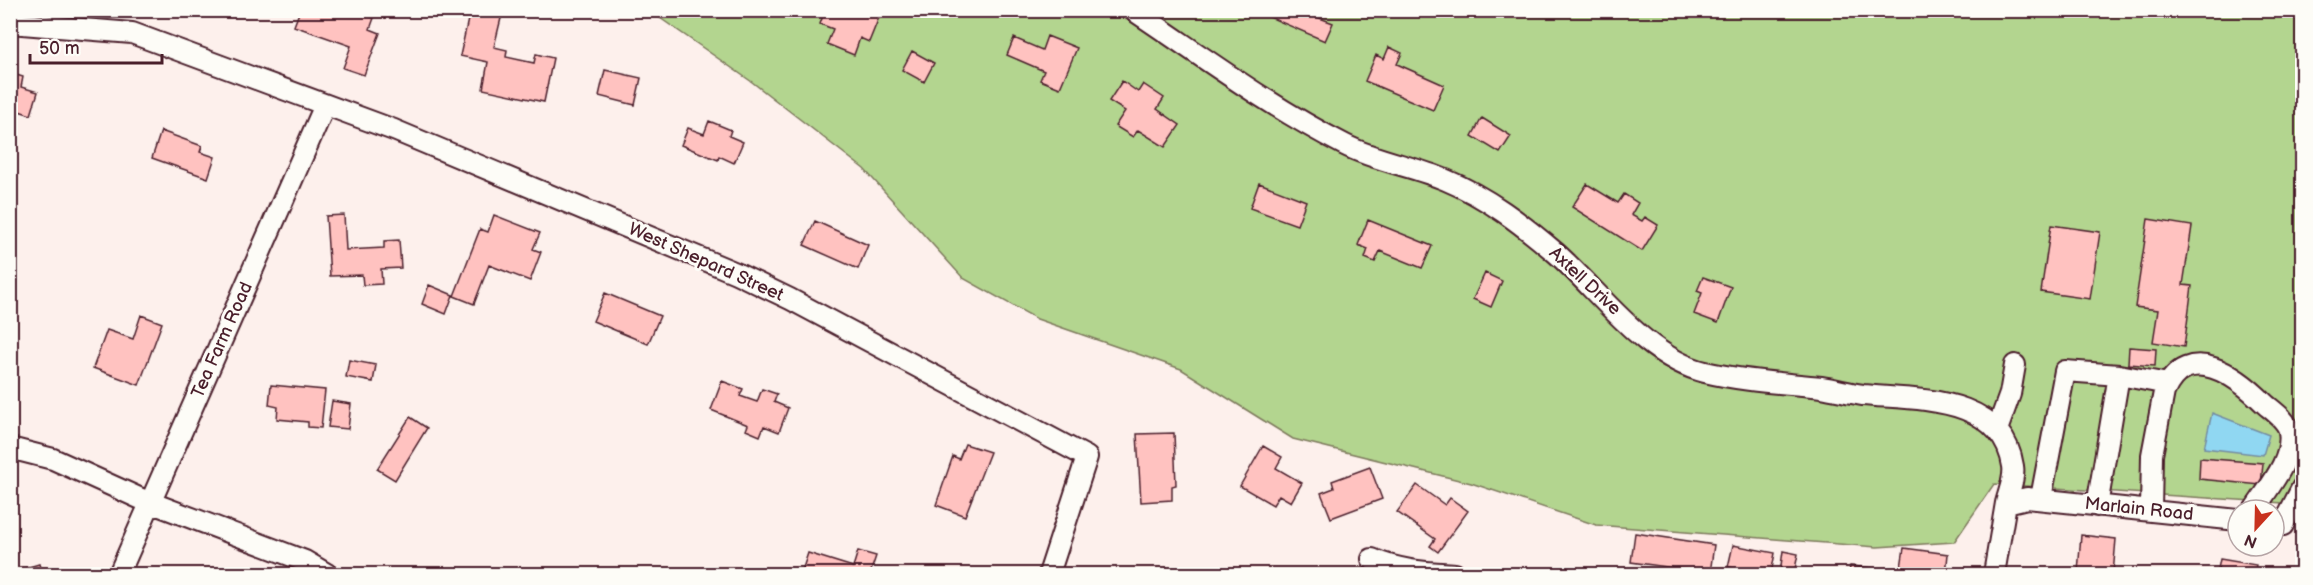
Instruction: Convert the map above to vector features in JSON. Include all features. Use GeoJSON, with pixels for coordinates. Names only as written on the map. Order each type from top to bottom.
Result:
{"type":"FeatureCollection","features":[{"type":"Feature","properties":{"kind":"street","name":"Axtell Drive"},"geometry":{"type":"LineString","coordinates":[[1133,10],[1303,122],[1348,147],[1446,180],[1493,204],[1558,254],[1649,343],[1685,365],[1704,372],[1785,384],[1938,401],[1964,407],[1997,430]]}},
{"type":"Feature","properties":{"kind":"street","name":"West Shepard Street"},"geometry":{"type":"LineString","coordinates":[[10,23],[132,33],[394,130],[736,273],[790,299],[1071,451],[1087,457],[1049,574]]}},
{"type":"Feature","properties":{"kind":"street","name":"Tea Farm Road"},"geometry":{"type":"LineString","coordinates":[[119,574],[326,105]]}},
{"type":"Feature","properties":{"kind":"street"},"geometry":{"type":"LineString","coordinates":[[1994,574],[2013,466],[1997,430],[2010,394],[2015,365]]}},
{"type":"Feature","properties":{"kind":"street"},"geometry":{"type":"LineString","coordinates":[[2151,510],[2153,447],[2168,384],[2188,367],[2215,367],[2254,392],[2286,424],[2289,441],[2283,465],[2262,498]]}},
{"type":"Feature","properties":{"kind":"street"},"geometry":{"type":"LineString","coordinates":[[2041,498],[2065,371],[2119,375],[2168,384]]}},
{"type":"Feature","properties":{"kind":"street"},"geometry":{"type":"LineString","coordinates":[[2097,506],[2119,375]]}},
{"type":"Feature","properties":{"kind":"street"},"geometry":{"type":"LineString","coordinates":[[10,448],[53,459],[151,502],[305,561],[327,574]]}},
{"type":"Feature","properties":{"kind":"street"},"geometry":{"type":"LineString","coordinates":[[2287,525],[2302,489]]}},
{"type":"Feature","properties":{"kind":"street","name":"Marlain Road"},"geometry":{"type":"LineString","coordinates":[[2006,503],[2026,498],[2041,498],[2226,519]]}},
{"type":"Feature","properties":{"kind":"street"},"geometry":{"type":"LineString","coordinates":[[1372,559],[1390,567],[1408,571],[1455,574]]}},
{"type":"Feature","properties":{"kind":"green space"},"geometry":{"type":"Polygon","coordinates":[[[650,11],[2302,11],[2302,489],[2298,504],[2286,503],[2286,498],[2226,499],[1994,484],[1954,542],[1877,547],[1596,525],[1471,483],[1293,439],[1181,369],[1037,319],[963,278],[864,169],[752,82],[650,11]]]}},
{"type":"Feature","properties":{"kind":"water"},"geometry":{"type":"Polygon","coordinates":[[[2212,413],[2269,435],[2263,455],[2204,448],[2212,413]]]}},
{"type":"Feature","properties":{"kind":"building"},"geometry":{"type":"Polygon","coordinates":[[[300,10],[353,10],[374,18],[370,29],[380,33],[364,75],[343,68],[351,46],[294,26],[300,10]]]}},
{"type":"Feature","properties":{"kind":"building"},"geometry":{"type":"Polygon","coordinates":[[[470,10],[503,10],[494,47],[507,50],[506,57],[534,63],[536,54],[553,58],[544,102],[483,89],[488,62],[460,56],[470,10]]]}},
{"type":"Feature","properties":{"kind":"building"},"geometry":{"type":"Polygon","coordinates":[[[825,10],[882,10],[869,42],[860,38],[854,55],[827,44],[833,29],[820,24],[825,10]]]}},
{"type":"Feature","properties":{"kind":"building"},"geometry":{"type":"Polygon","coordinates":[[[1253,10],[1319,10],[1317,17],[1333,23],[1325,41],[1253,10]]]}},
{"type":"Feature","properties":{"kind":"building"},"geometry":{"type":"Polygon","coordinates":[[[1047,36],[1077,48],[1060,88],[1040,80],[1044,71],[1007,55],[1014,38],[1042,50],[1047,36]]]}},
{"type":"Feature","properties":{"kind":"building"},"geometry":{"type":"Polygon","coordinates":[[[1389,47],[1402,53],[1397,64],[1444,85],[1433,110],[1365,81],[1376,55],[1384,59],[1389,47]]]}},
{"type":"Feature","properties":{"kind":"building"},"geometry":{"type":"Polygon","coordinates":[[[912,51],[934,63],[924,82],[902,70],[912,51]]]}},
{"type":"Feature","properties":{"kind":"building"},"geometry":{"type":"Polygon","coordinates":[[[605,70],[641,78],[635,105],[599,96],[605,70]]]}},
{"type":"Feature","properties":{"kind":"building"},"geometry":{"type":"Polygon","coordinates":[[[10,73],[23,77],[21,87],[38,92],[31,115],[13,109],[10,117],[10,73]]]}},
{"type":"Feature","properties":{"kind":"building"},"geometry":{"type":"Polygon","coordinates":[[[1122,81],[1138,92],[1143,84],[1164,98],[1157,109],[1180,125],[1165,147],[1138,130],[1133,137],[1115,126],[1125,111],[1109,101],[1122,81]]]}},
{"type":"Feature","properties":{"kind":"building"},"geometry":{"type":"Polygon","coordinates":[[[1482,118],[1511,136],[1500,153],[1472,136],[1482,118]]]}},
{"type":"Feature","properties":{"kind":"building"},"geometry":{"type":"Polygon","coordinates":[[[709,121],[731,130],[729,136],[743,142],[734,163],[719,156],[718,160],[681,145],[688,128],[704,134],[709,121]]]}},
{"type":"Feature","properties":{"kind":"building"},"geometry":{"type":"Polygon","coordinates":[[[161,131],[202,146],[200,152],[215,157],[208,178],[152,158],[161,131]]]}},
{"type":"Feature","properties":{"kind":"building"},"geometry":{"type":"Polygon","coordinates":[[[1259,183],[1306,201],[1297,225],[1250,208],[1259,183]]]}},
{"type":"Feature","properties":{"kind":"building"},"geometry":{"type":"Polygon","coordinates":[[[1587,184],[1618,203],[1624,194],[1638,203],[1631,215],[1642,221],[1645,217],[1658,225],[1642,251],[1572,207],[1587,184]]]}},
{"type":"Feature","properties":{"kind":"building"},"geometry":{"type":"Polygon","coordinates":[[[344,215],[346,250],[384,248],[384,241],[399,240],[401,268],[381,269],[382,284],[363,285],[362,275],[330,276],[326,216],[344,215]]]}},
{"type":"Feature","properties":{"kind":"building"},"geometry":{"type":"Polygon","coordinates":[[[494,215],[540,233],[533,249],[541,252],[530,281],[489,265],[474,304],[454,296],[480,229],[488,232],[494,215]]]}},
{"type":"Feature","properties":{"kind":"building"},"geometry":{"type":"Polygon","coordinates":[[[2148,219],[2192,226],[2183,285],[2192,286],[2184,347],[2153,342],[2158,310],[2135,307],[2148,219]]]}},
{"type":"Feature","properties":{"kind":"building"},"geometry":{"type":"Polygon","coordinates":[[[1368,220],[1432,246],[1422,268],[1380,251],[1375,262],[1365,258],[1368,249],[1358,245],[1368,220]]]}},
{"type":"Feature","properties":{"kind":"building"},"geometry":{"type":"Polygon","coordinates":[[[815,221],[868,245],[858,269],[804,245],[815,221]]]}},
{"type":"Feature","properties":{"kind":"building"},"geometry":{"type":"Polygon","coordinates":[[[2051,225],[2100,232],[2090,299],[2041,292],[2051,225]]]}},
{"type":"Feature","properties":{"kind":"building"},"geometry":{"type":"Polygon","coordinates":[[[1485,273],[1502,281],[1491,307],[1473,299],[1485,273]]]}},
{"type":"Feature","properties":{"kind":"building"},"geometry":{"type":"Polygon","coordinates":[[[1703,277],[1731,287],[1718,323],[1694,314],[1702,293],[1697,291],[1703,277]]]}},
{"type":"Feature","properties":{"kind":"building"},"geometry":{"type":"Polygon","coordinates":[[[429,285],[453,295],[446,314],[422,304],[429,285]]]}},
{"type":"Feature","properties":{"kind":"building"},"geometry":{"type":"Polygon","coordinates":[[[605,293],[660,316],[648,344],[593,321],[605,293]]]}},
{"type":"Feature","properties":{"kind":"building"},"geometry":{"type":"Polygon","coordinates":[[[141,315],[162,323],[139,385],[93,368],[107,330],[133,339],[141,315]]]}},
{"type":"Feature","properties":{"kind":"building"},"geometry":{"type":"Polygon","coordinates":[[[2129,347],[2156,349],[2155,366],[2128,364],[2129,347]]]}},
{"type":"Feature","properties":{"kind":"building"},"geometry":{"type":"Polygon","coordinates":[[[349,360],[376,365],[373,382],[346,377],[349,360]]]}},
{"type":"Feature","properties":{"kind":"building"},"geometry":{"type":"Polygon","coordinates":[[[722,381],[743,389],[740,396],[757,402],[762,389],[777,394],[774,402],[788,408],[779,432],[764,426],[760,436],[746,430],[748,425],[711,410],[722,381]]]}},
{"type":"Feature","properties":{"kind":"building"},"geometry":{"type":"Polygon","coordinates":[[[271,385],[325,390],[321,428],[308,427],[308,422],[277,419],[278,407],[269,405],[271,385]]]}},
{"type":"Feature","properties":{"kind":"building"},"geometry":{"type":"Polygon","coordinates":[[[332,401],[351,404],[348,429],[328,427],[332,401]]]}},
{"type":"Feature","properties":{"kind":"building"},"geometry":{"type":"Polygon","coordinates":[[[410,417],[427,428],[395,480],[377,469],[410,417]]]}},
{"type":"Feature","properties":{"kind":"building"},"geometry":{"type":"Polygon","coordinates":[[[1174,433],[1176,485],[1172,486],[1172,500],[1141,502],[1137,434],[1174,433]]]}},
{"type":"Feature","properties":{"kind":"building"},"geometry":{"type":"Polygon","coordinates":[[[965,444],[990,452],[965,516],[936,505],[953,456],[959,459],[965,444]]]}},
{"type":"Feature","properties":{"kind":"building"},"geometry":{"type":"Polygon","coordinates":[[[1263,446],[1282,457],[1276,468],[1302,483],[1291,502],[1279,495],[1273,505],[1240,486],[1263,446]]]}},
{"type":"Feature","properties":{"kind":"building"},"geometry":{"type":"Polygon","coordinates":[[[2200,458],[2263,463],[2261,485],[2199,479],[2200,458]]]}},
{"type":"Feature","properties":{"kind":"building"},"geometry":{"type":"Polygon","coordinates":[[[1370,467],[1382,499],[1331,518],[1321,493],[1334,488],[1332,481],[1370,467]]]}},
{"type":"Feature","properties":{"kind":"building"},"geometry":{"type":"Polygon","coordinates":[[[1417,485],[1445,505],[1450,498],[1468,511],[1438,552],[1430,546],[1435,539],[1397,512],[1417,485]]]}},
{"type":"Feature","properties":{"kind":"building"},"geometry":{"type":"Polygon","coordinates":[[[1635,533],[1714,545],[1710,573],[1631,562],[1635,533]]]}},
{"type":"Feature","properties":{"kind":"building"},"geometry":{"type":"Polygon","coordinates":[[[2081,535],[2116,539],[2113,574],[2078,572],[2081,535]]]}},
{"type":"Feature","properties":{"kind":"building"},"geometry":{"type":"Polygon","coordinates":[[[1733,545],[1775,553],[1771,574],[1728,567],[1733,545]]]}},
{"type":"Feature","properties":{"kind":"building"},"geometry":{"type":"Polygon","coordinates":[[[1904,548],[1948,554],[1946,574],[1900,574],[1904,548]]]}},
{"type":"Feature","properties":{"kind":"building"},"geometry":{"type":"Polygon","coordinates":[[[858,551],[876,556],[870,574],[813,574],[802,571],[808,553],[853,567],[858,551]]]}},
{"type":"Feature","properties":{"kind":"building"},"geometry":{"type":"Polygon","coordinates":[[[1783,551],[1798,554],[1794,574],[1780,573],[1783,551]]]}},
{"type":"Feature","properties":{"kind":"building"},"geometry":{"type":"Polygon","coordinates":[[[2220,559],[2256,565],[2254,574],[2217,574],[2220,559]]]}},
{"type":"Feature","properties":{"kind":"building"},"geometry":{"type":"Polygon","coordinates":[[[39,564],[42,574],[20,574],[19,570],[39,564]]]}},
{"type":"Feature","properties":{"kind":"building"},"geometry":{"type":"Polygon","coordinates":[[[1850,566],[1873,568],[1872,574],[1849,574],[1850,566]]]}}]}
